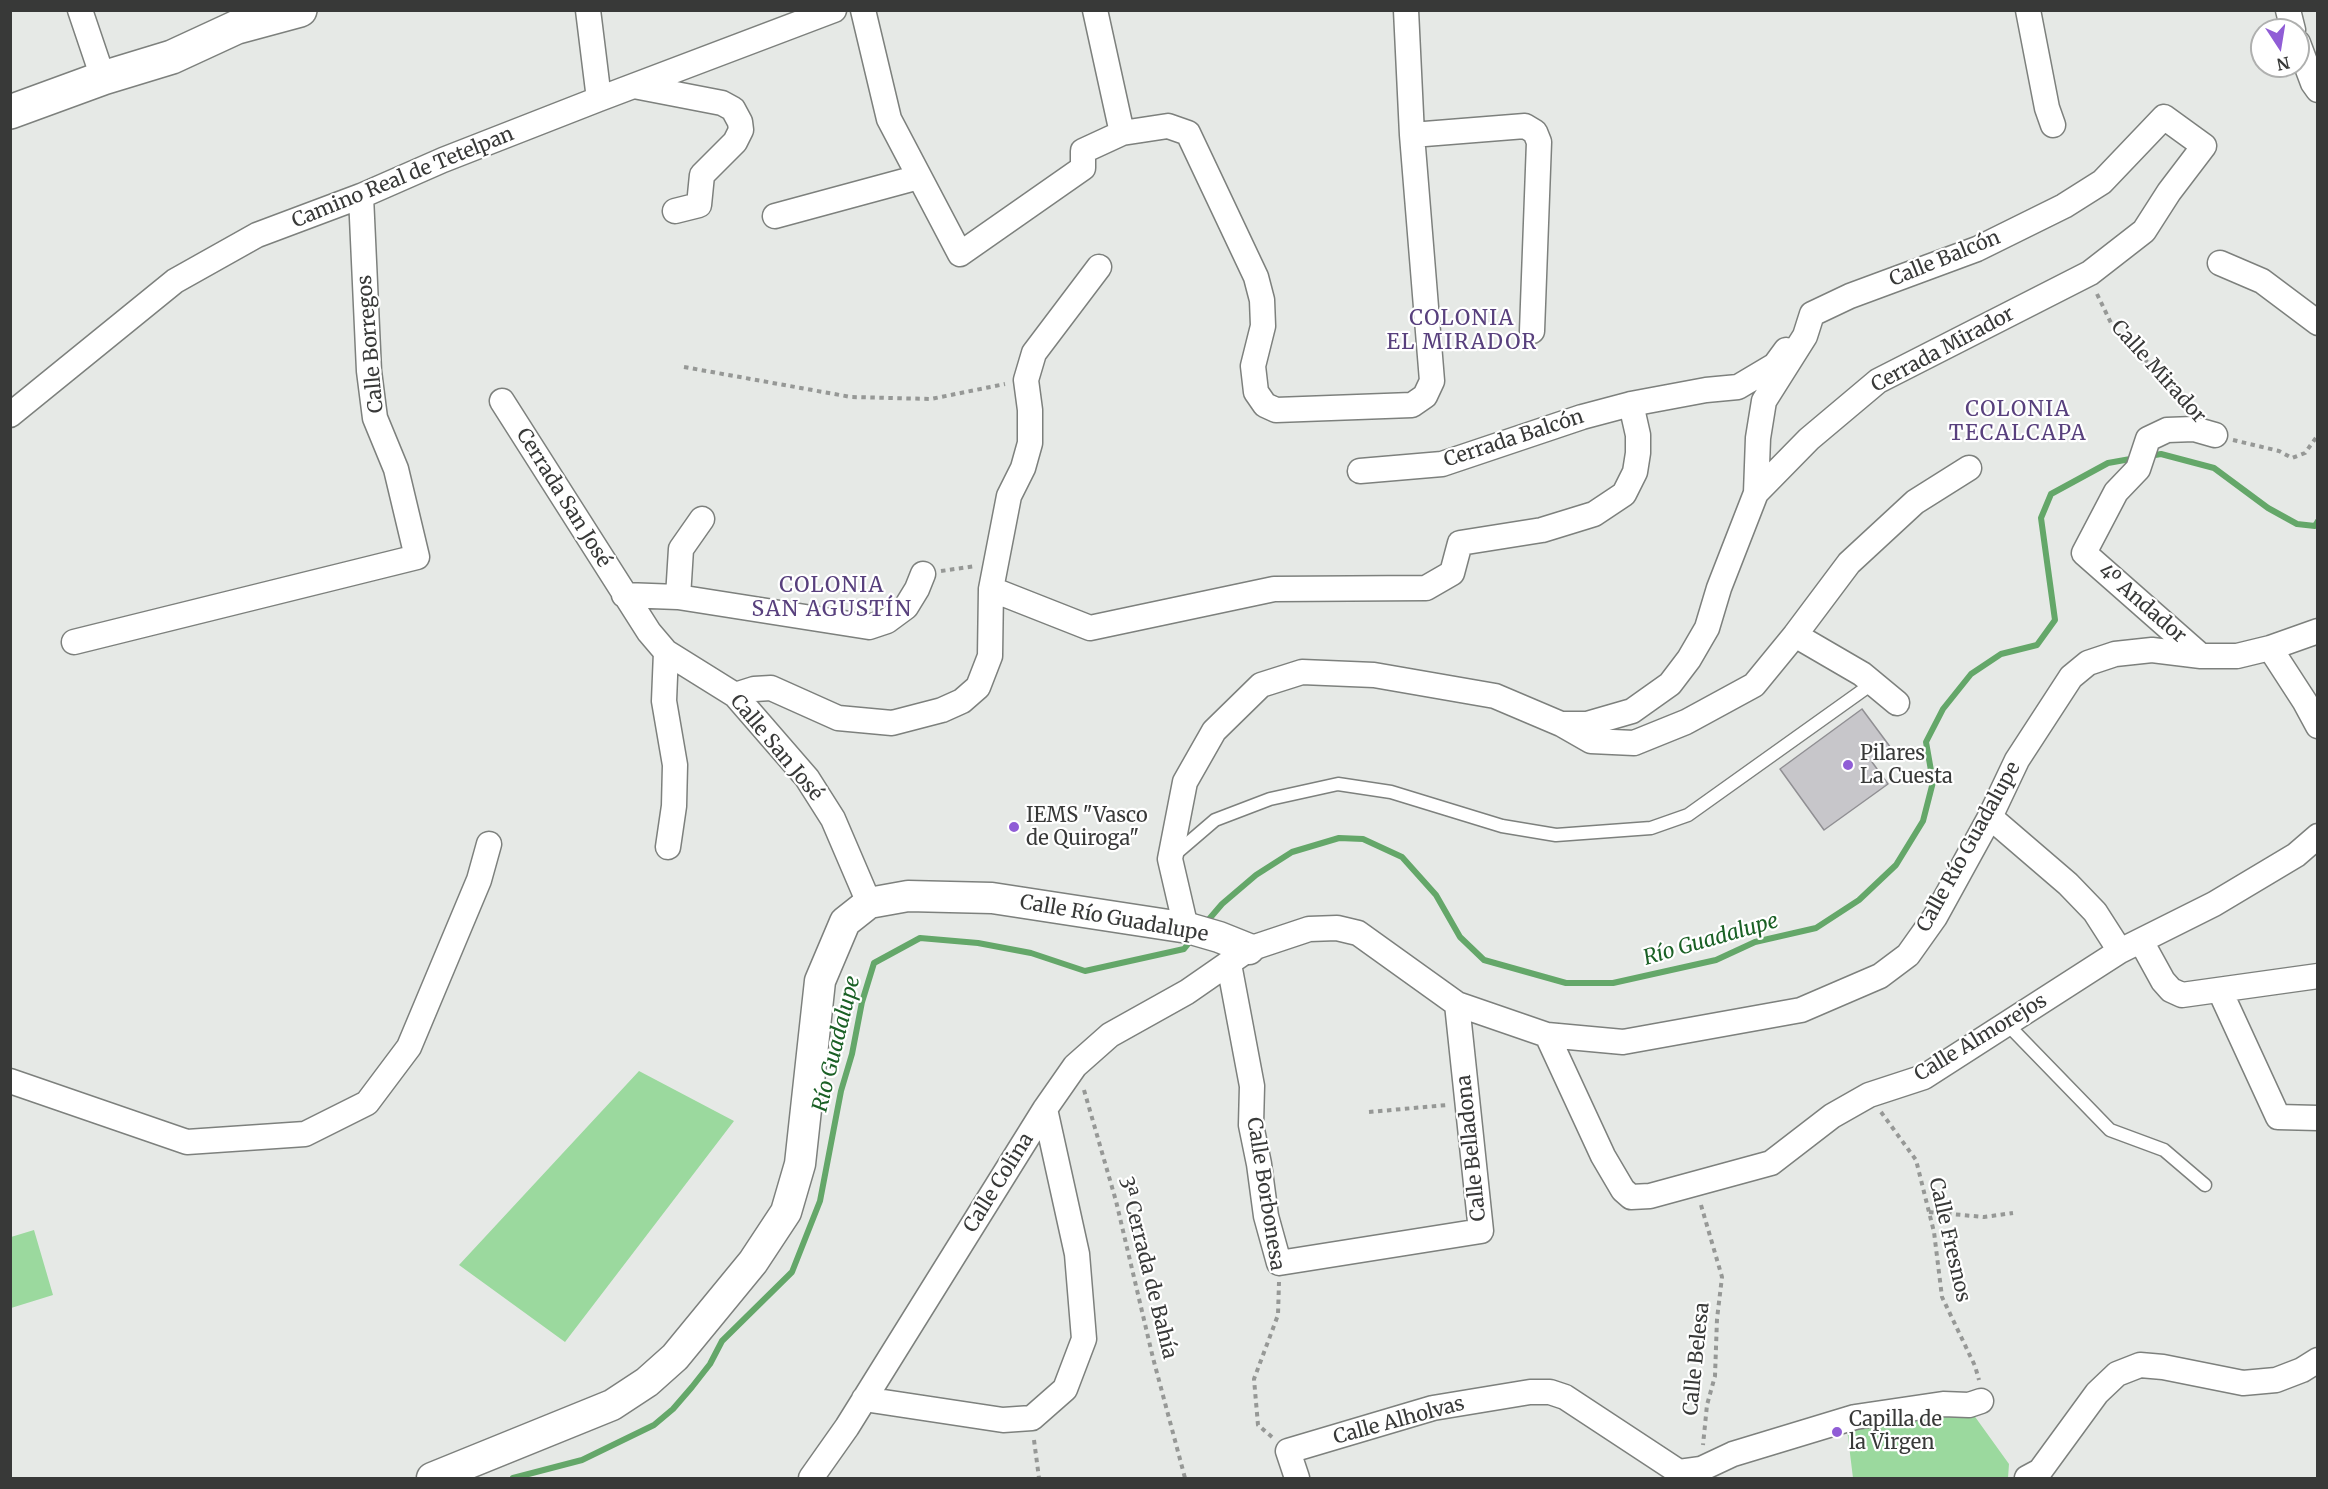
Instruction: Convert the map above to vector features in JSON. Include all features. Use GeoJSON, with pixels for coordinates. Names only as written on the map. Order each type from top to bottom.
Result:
{"type":"FeatureCollection","features":[{"type":"Feature","properties":{"kind":"main road"},"geometry":{"type":"LineString","coordinates":[[10,112],[103,78],[172,57],[237,27],[300,10]]}},
{"type":"Feature","properties":{"kind":"street"},"geometry":{"type":"LineString","coordinates":[[80,10],[103,78]]}},
{"type":"Feature","properties":{"kind":"street"},"geometry":{"type":"LineString","coordinates":[[588,10],[599,99]]}},
{"type":"Feature","properties":{"kind":"street","name":"Camino Real de Tetelpan"},"geometry":{"type":"LineString","coordinates":[[10,415],[175,280],[257,236],[361,196],[443,160],[834,10]]}},
{"type":"Feature","properties":{"kind":"street"},"geometry":{"type":"LineString","coordinates":[[863,10],[889,119],[960,254],[1083,168],[1083,151],[1122,133],[1168,126],[1188,133],[1256,277],[1262,300],[1263,326],[1253,366],[1256,392],[1265,405],[1276,410],[1412,405],[1425,396],[1432,381],[1412,135],[1406,10]]}},
{"type":"Feature","properties":{"kind":"street"},"geometry":{"type":"LineString","coordinates":[[1095,10],[1122,133]]}},
{"type":"Feature","properties":{"kind":"street"},"geometry":{"type":"LineString","coordinates":[[2028,10],[2046,108],[2053,125]]}},
{"type":"Feature","properties":{"kind":"street"},"geometry":{"type":"LineString","coordinates":[[2310,75],[2318,90]]}},
{"type":"Feature","properties":{"kind":"street"},"geometry":{"type":"LineString","coordinates":[[634,86],[722,103],[733,109],[740,122],[741,130],[735,142],[702,175],[699,205],[675,211]]}},
{"type":"Feature","properties":{"kind":"street","name":"Calle Balcón"},"geometry":{"type":"LineString","coordinates":[[1631,405],[1706,390],[1738,387],[1775,365],[1819,311],[1850,296],[1977,249],[2064,206],[2102,182],[2164,117],[2204,146],[2169,192],[2144,231],[2090,273]]}},
{"type":"Feature","properties":{"kind":"street"},"geometry":{"type":"LineString","coordinates":[[1412,135],[1525,126],[1535,132],[1539,142],[1532,331]]}},
{"type":"Feature","properties":{"kind":"street"},"geometry":{"type":"LineString","coordinates":[[776,216],[919,177]]}},
{"type":"Feature","properties":{"kind":"street","name":"Calle Borregos"},"geometry":{"type":"LineString","coordinates":[[74,642],[417,557],[396,469],[375,418],[369,371],[361,196]]}},
{"type":"Feature","properties":{"kind":"street"},"geometry":{"type":"LineString","coordinates":[[2220,263],[2262,281],[2318,323]]}},
{"type":"Feature","properties":{"kind":"street"},"geometry":{"type":"LineString","coordinates":[[735,694],[753,689],[771,688],[838,718],[892,723],[942,710],[963,701],[978,687],[990,656],[991,589],[1009,496],[1023,468],[1030,442],[1030,410],[1026,380],[1034,353],[1099,267]]}},
{"type":"Feature","properties":{"kind":"street","name":"Cerrada Mirador"},"geometry":{"type":"LineString","coordinates":[[1756,493],[1809,439],[1878,381],[2090,273]]}},
{"type":"Feature","properties":{"kind":"street"},"geometry":{"type":"LineString","coordinates":[[1561,724],[1587,724],[1632,711],[1670,684],[1689,659],[1707,628],[1719,588],[1756,493],[1758,438],[1764,401],[1819,311]]}},
{"type":"Feature","properties":{"kind":"street","name":"Cerrada San José"},"geometry":{"type":"LineString","coordinates":[[502,401],[624,595]]}},
{"type":"Feature","properties":{"kind":"street"},"geometry":{"type":"LineString","coordinates":[[991,589],[1090,628],[1274,589],[1426,588],[1452,573],[1460,543],[1542,530],[1594,514],[1624,494],[1635,472],[1638,453],[1638,435],[1631,405]]}},
{"type":"Feature","properties":{"kind":"street","name":"Cerrada Balcón"},"geometry":{"type":"LineString","coordinates":[[1360,471],[1442,464],[1582,417],[1631,405]]}},
{"type":"Feature","properties":{"kind":"street","name":"4º Andador"},"geometry":{"type":"LineString","coordinates":[[2201,656],[2084,553],[2116,492],[2138,469],[2148,439],[2167,430],[2194,429],[2215,435]]}},
{"type":"Feature","properties":{"kind":"street"},"geometry":{"type":"LineString","coordinates":[[1196,930],[1170,859],[1185,782],[1214,731],[1261,685],[1302,672],[1374,675],[1495,696],[1561,724],[1591,741],[1634,743],[1686,722],[1754,685],[1849,563],[1915,502],[1969,468]]}},
{"type":"Feature","properties":{"kind":"street"},"geometry":{"type":"LineString","coordinates":[[678,597],[681,549],[702,519]]}},
{"type":"Feature","properties":{"kind":"street"},"geometry":{"type":"LineString","coordinates":[[624,595],[678,597],[869,627],[887,621],[906,607],[923,574]]}},
{"type":"Feature","properties":{"kind":"street","name":"Calle San José"},"geometry":{"type":"LineString","coordinates":[[624,595],[649,632],[666,652],[735,694],[807,778],[828,811],[869,903]]}},
{"type":"Feature","properties":{"kind":"street","name":"Calle Río Guadalupe"},"geometry":{"type":"LineString","coordinates":[[432,1479],[612,1405],[647,1383],[675,1357],[753,1262],[786,1212],[800,1164],[820,981],[845,922],[869,903],[909,896],[992,898],[1196,930],[1239,957],[1309,929],[1337,928],[1358,933],[1457,1004],[1547,1035],[1623,1042],[1801,1010],[1880,976],[1908,954],[1935,917],[1990,817],[2017,759],[2070,677],[2088,663],[2115,654],[2152,650],[2201,656],[2237,656],[2270,648],[2318,631]]}},
{"type":"Feature","properties":{"kind":"street"},"geometry":{"type":"LineString","coordinates":[[1795,635],[1862,674],[1897,703]]}},
{"type":"Feature","properties":{"kind":"street"},"geometry":{"type":"LineString","coordinates":[[2270,648],[2318,726]]}},
{"type":"Feature","properties":{"kind":"street"},"geometry":{"type":"LineString","coordinates":[[666,652],[664,701],[675,765],[674,806],[668,847]]}},
{"type":"Feature","properties":{"kind":"street"},"geometry":{"type":"LineString","coordinates":[[1990,817],[2068,884],[2171,990],[2182,995],[2318,976]]}},
{"type":"Feature","properties":{"kind":"street","name":"Calle Almorejos"},"geometry":{"type":"LineString","coordinates":[[1547,1035],[1598,1145],[1623,1190],[1631,1197],[1640,1197],[1696,1184],[1771,1163],[1832,1116],[1869,1095],[1924,1077],[2130,946],[2245,886],[2296,855],[2318,836]]}},
{"type":"Feature","properties":{"kind":"street"},"geometry":{"type":"LineString","coordinates":[[10,1081],[187,1142],[305,1134],[367,1103],[409,1047],[479,880],[489,844]]}},
{"type":"Feature","properties":{"kind":"street","name":"Calle Colina"},"geometry":{"type":"LineString","coordinates":[[822,1474],[864,1399],[1045,1109],[1076,1066],[1110,1035],[1187,992],[1239,957]]}},
{"type":"Feature","properties":{"kind":"street","name":"Calle Borbonesa"},"geometry":{"type":"LineString","coordinates":[[1239,957],[1252,1086],[1251,1125],[1266,1216],[1279,1263]]}},
{"type":"Feature","properties":{"kind":"street"},"geometry":{"type":"LineString","coordinates":[[2220,991],[2278,1117],[2318,1118]]}},
{"type":"Feature","properties":{"kind":"street","name":"Calle Belladona"},"geometry":{"type":"LineString","coordinates":[[1279,1263],[1481,1231],[1457,1004]]}},
{"type":"Feature","properties":{"kind":"street"},"geometry":{"type":"LineString","coordinates":[[864,1399],[1003,1420],[1032,1418],[1065,1389],[1084,1339],[1077,1254],[1045,1109]]}},
{"type":"Feature","properties":{"kind":"street"},"geometry":{"type":"LineString","coordinates":[[2027,1479],[2040,1471],[2097,1393],[2116,1374],[2140,1365],[2243,1383],[2276,1380],[2302,1370],[2318,1360]]}},
{"type":"Feature","properties":{"kind":"street","name":"Calle Alholvas"},"geometry":{"type":"LineString","coordinates":[[1288,1451],[1433,1408],[1530,1392],[1550,1392],[1565,1397],[1679,1472],[1701,1469],[1733,1454],[1855,1417],[1943,1404],[1969,1405],[1981,1401]]}},
{"type":"Feature","properties":{"kind":"street"},"geometry":{"type":"LineString","coordinates":[[1288,1451],[1297,1479]]}},
{"type":"Feature","properties":{"kind":"lane"},"geometry":{"type":"LineString","coordinates":[[1170,859],[1215,820],[1270,799],[1338,784],[1391,792],[1503,826],[1556,835],[1651,828],[1688,815],[1874,684]]}},
{"type":"Feature","properties":{"kind":"lane"},"geometry":{"type":"LineString","coordinates":[[2008,1025],[2110,1130],[2164,1150],[2205,1185]]}},
{"type":"Feature","properties":{"kind":"path","name":"Calle Mirador"},"geometry":{"type":"LineString","coordinates":[[2090,273],[2095,290],[2111,323],[2215,435]]}},
{"type":"Feature","properties":{"kind":"path"},"geometry":{"type":"LineString","coordinates":[[684,367],[851,397],[931,399],[1026,380]]}},
{"type":"Feature","properties":{"kind":"path"},"geometry":{"type":"LineString","coordinates":[[2215,435],[2279,451],[2292,458],[2305,453],[2318,435]]}},
{"type":"Feature","properties":{"kind":"path"},"geometry":{"type":"LineString","coordinates":[[923,574],[996,563]]}},
{"type":"Feature","properties":{"kind":"path","name":"3ª Cerrada de Bahía"},"geometry":{"type":"LineString","coordinates":[[1076,1066],[1116,1201],[1153,1358],[1185,1479]]}},
{"type":"Feature","properties":{"kind":"path","name":"Calle Fresnos"},"geometry":{"type":"LineString","coordinates":[[1869,1095],[1916,1160],[1934,1232],[1942,1297],[1975,1366],[1982,1390],[1981,1401]]}},
{"type":"Feature","properties":{"kind":"path"},"geometry":{"type":"LineString","coordinates":[[1369,1112],[1466,1104]]}},
{"type":"Feature","properties":{"kind":"path","name":"Calle Belesa"},"geometry":{"type":"LineString","coordinates":[[1696,1184],[1722,1277],[1717,1319],[1715,1376],[1707,1405],[1701,1469]]}},
{"type":"Feature","properties":{"kind":"path"},"geometry":{"type":"LineString","coordinates":[[1929,1212],[1984,1217],[2013,1214]]}},
{"type":"Feature","properties":{"kind":"path","name":"Calle Borbonesa"},"geometry":{"type":"LineString","coordinates":[[1279,1263],[1278,1315],[1254,1379],[1258,1425],[1288,1451]]}},
{"type":"Feature","properties":{"kind":"path"},"geometry":{"type":"LineString","coordinates":[[1032,1418],[1039,1479]]}},
{"type":"Feature","properties":{"kind":"green space"},"geometry":{"type":"Polygon","coordinates":[[[639,1071],[734,1121],[565,1342],[459,1265],[639,1071]]]}},
{"type":"Feature","properties":{"kind":"green space"},"geometry":{"type":"Polygon","coordinates":[[[34,1230],[53,1295],[11,1308],[11,1237],[34,1230]]]}},
{"type":"Feature","properties":{"kind":"green space"},"geometry":{"type":"Polygon","coordinates":[[[1968,1407],[2009,1464],[2008,1478],[1853,1478],[1846,1421],[1968,1407]]]}},
{"type":"Feature","properties":{"kind":"building"},"geometry":{"type":"Polygon","coordinates":[[[1862,709],[1891,748],[1872,762],[1888,784],[1824,830],[1780,769],[1862,709]]]}},
{"type":"Feature","properties":{"kind":"waterway","name":"Río Guadalupe"},"geometry":{"type":"LineString","coordinates":[[2149,456],[2161,454],[2214,468],[2268,508],[2297,524],[2315,526],[2318,521]]}},
{"type":"Feature","properties":{"kind":"waterway","name":"Río Guadalupe"},"geometry":{"type":"LineString","coordinates":[[1204,925],[1222,904],[1256,875],[1292,852],[1339,838],[1363,839],[1402,857],[1436,895],[1460,937],[1484,960],[1566,983],[1613,983],[1716,960],[1755,942],[1816,928],[1859,900],[1896,865],[1923,821],[1933,782],[1926,742],[1943,709],[1971,674],[2001,654],[2037,645],[2055,620],[2041,518],[2051,494],[2108,463],[2136,458]]}},
{"type":"Feature","properties":{"kind":"waterway","name":"Río Guadalupe"},"geometry":{"type":"LineString","coordinates":[[513,1478],[582,1460],[654,1425],[673,1409],[692,1387],[710,1364],[722,1341],[792,1272],[820,1201],[841,1091],[852,1054],[862,1002],[874,963],[920,938],[978,943],[1031,953],[1085,971],[1184,949],[1192,939]]}},
{"type":"Feature","properties":{"kind":"place","name":"Pilares La Cuesta"},"geometry":{"type":"Point","coordinates":[1848,765]}},
{"type":"Feature","properties":{"kind":"place","name":"IEMS \"Vasco de Quiroga\""},"geometry":{"type":"Point","coordinates":[1014,827]}},
{"type":"Feature","properties":{"kind":"place","name":"Capilla de la Virgen"},"geometry":{"type":"Point","coordinates":[1837,1432]}},
{"type":"Feature","properties":{"kind":"district","name":"COLONIA EL MIRADOR"},"geometry":{"type":"Point","coordinates":[1462,331]}},
{"type":"Feature","properties":{"kind":"district","name":"COLONIA TECALCAPA"},"geometry":{"type":"Point","coordinates":[2018,422]}},
{"type":"Feature","properties":{"kind":"district","name":"COLONIA SAN AGUSTÍN"},"geometry":{"type":"Point","coordinates":[832,598]}}]}
